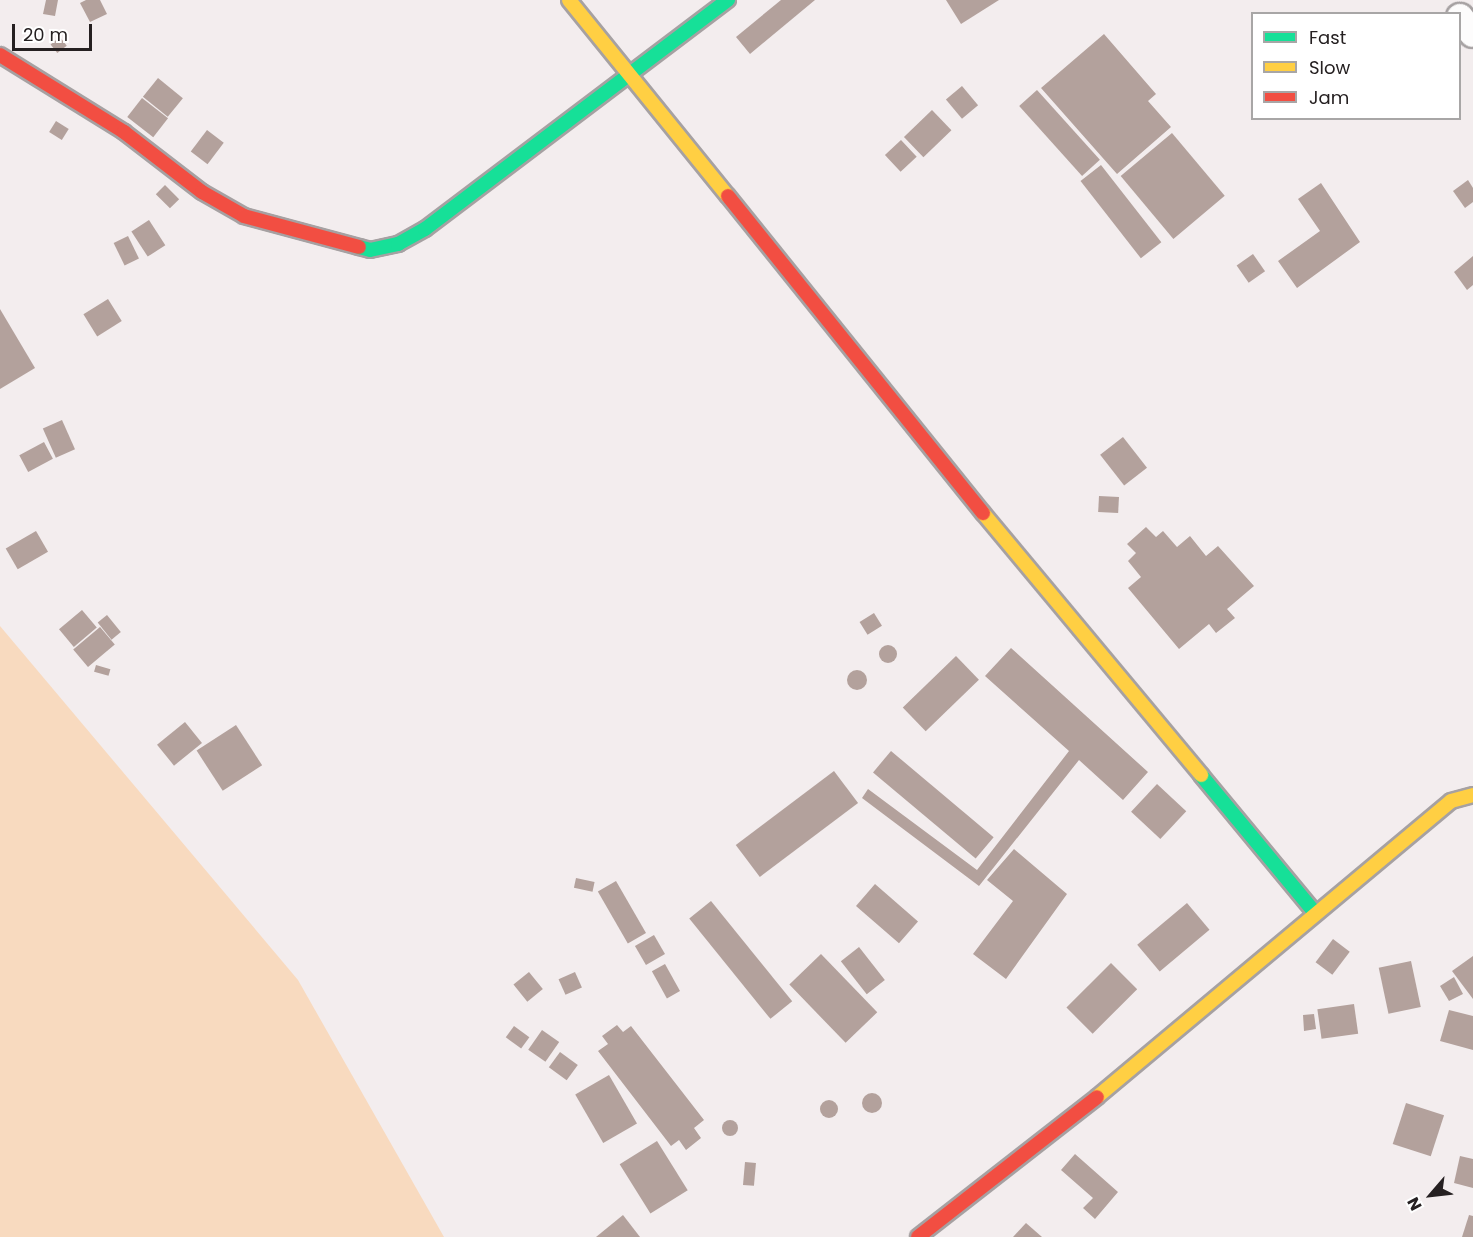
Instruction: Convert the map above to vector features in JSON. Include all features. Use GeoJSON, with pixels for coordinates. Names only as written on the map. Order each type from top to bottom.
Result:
{"type":"FeatureCollection","features":[{"type":"Feature","properties":{"kind":"street"},"geometry":{"type":"LineString","coordinates":[[569,0],[629,78],[789,268],[895,406],[1316,914]]}},
{"type":"Feature","properties":{"kind":"street"},"geometry":{"type":"LineString","coordinates":[[0,55],[114,126],[202,192],[244,216],[370,250],[398,244],[425,229],[629,78],[728,0]]}},
{"type":"Feature","properties":{"kind":"street"},"geometry":{"type":"LineString","coordinates":[[1445,0],[1454,12]]}},
{"type":"Feature","properties":{"kind":"street"},"geometry":{"type":"LineString","coordinates":[[1461,18],[1473,34]]}},
{"type":"Feature","properties":{"kind":"street"},"geometry":{"type":"LineString","coordinates":[[918,1237],[1054,1133],[1451,801],[1473,795]]}},
{"type":"Feature","properties":{"kind":"shaded area"},"geometry":{"type":"Polygon","coordinates":[[[0,626],[298,980],[444,1237],[0,1237],[0,626]]]}},
{"type":"Feature","properties":{"kind":"building"},"geometry":{"type":"Polygon","coordinates":[[[46,0],[58,0],[55,16],[43,14],[46,0]]]}},
{"type":"Feature","properties":{"kind":"building"},"geometry":{"type":"Polygon","coordinates":[[[86,0],[100,0],[107,14],[90,22],[80,3],[86,0]]]}},
{"type":"Feature","properties":{"kind":"building"},"geometry":{"type":"Polygon","coordinates":[[[781,0],[815,0],[750,54],[736,37],[781,0]]]}},
{"type":"Feature","properties":{"kind":"building"},"geometry":{"type":"Polygon","coordinates":[[[946,0],[999,0],[961,24],[946,0]]]}},
{"type":"Feature","properties":{"kind":"building"},"geometry":{"type":"Polygon","coordinates":[[[1104,34],[1156,94],[1148,101],[1171,127],[1117,174],[1041,88],[1104,34]]]}},
{"type":"Feature","properties":{"kind":"building"},"geometry":{"type":"Polygon","coordinates":[[[60,37],[67,46],[57,53],[51,44],[60,37]]]}},
{"type":"Feature","properties":{"kind":"building"},"geometry":{"type":"Polygon","coordinates":[[[158,78],[183,98],[168,117],[143,97],[158,78]]]}},
{"type":"Feature","properties":{"kind":"building"},"geometry":{"type":"Polygon","coordinates":[[[962,86],[978,105],[962,119],[946,99],[962,86]]]}},
{"type":"Feature","properties":{"kind":"building"},"geometry":{"type":"Polygon","coordinates":[[[1037,90],[1100,160],[1082,176],[1019,106],[1037,90]]]}},
{"type":"Feature","properties":{"kind":"building"},"geometry":{"type":"Polygon","coordinates":[[[142,98],[168,118],[153,137],[127,117],[142,98]]]}},
{"type":"Feature","properties":{"kind":"building"},"geometry":{"type":"Polygon","coordinates":[[[932,110],[951,130],[923,157],[904,137],[932,110]]]}},
{"type":"Feature","properties":{"kind":"building"},"geometry":{"type":"Polygon","coordinates":[[[56,121],[69,129],[62,140],[49,132],[56,121]]]}},
{"type":"Feature","properties":{"kind":"building"},"geometry":{"type":"Polygon","coordinates":[[[207,130],[224,143],[208,164],[191,152],[207,130]]]}},
{"type":"Feature","properties":{"kind":"building"},"geometry":{"type":"Polygon","coordinates":[[[1172,133],[1225,196],[1173,239],[1121,176],[1172,133]]]}},
{"type":"Feature","properties":{"kind":"building"},"geometry":{"type":"Polygon","coordinates":[[[901,140],[917,157],[901,172],[885,155],[901,140]]]}},
{"type":"Feature","properties":{"kind":"building"},"geometry":{"type":"Polygon","coordinates":[[[1101,165],[1161,242],[1141,258],[1081,181],[1101,165]]]}},
{"type":"Feature","properties":{"kind":"building"},"geometry":{"type":"Polygon","coordinates":[[[1468,180],[1473,188],[1473,202],[1465,208],[1453,191],[1468,180]]]}},
{"type":"Feature","properties":{"kind":"building"},"geometry":{"type":"Polygon","coordinates":[[[1321,183],[1360,242],[1297,288],[1278,261],[1320,231],[1298,199],[1321,183]]]}},
{"type":"Feature","properties":{"kind":"building"},"geometry":{"type":"Polygon","coordinates":[[[165,185],[179,199],[170,208],[156,194],[165,185]]]}},
{"type":"Feature","properties":{"kind":"building"},"geometry":{"type":"Polygon","coordinates":[[[149,220],[165,245],[148,257],[131,231],[149,220]]]}},
{"type":"Feature","properties":{"kind":"building"},"geometry":{"type":"Polygon","coordinates":[[[128,236],[139,258],[125,265],[114,243],[128,236]]]}},
{"type":"Feature","properties":{"kind":"building"},"geometry":{"type":"Polygon","coordinates":[[[1253,254],[1265,271],[1249,283],[1237,265],[1253,254]]]}},
{"type":"Feature","properties":{"kind":"building"},"geometry":{"type":"Polygon","coordinates":[[[1473,256],[1473,285],[1467,290],[1454,272],[1473,256]]]}},
{"type":"Feature","properties":{"kind":"building"},"geometry":{"type":"Polygon","coordinates":[[[108,299],[122,321],[97,336],[83,314],[108,299]]]}},
{"type":"Feature","properties":{"kind":"building"},"geometry":{"type":"Polygon","coordinates":[[[0,309],[35,368],[0,389],[0,309]]]}},
{"type":"Feature","properties":{"kind":"building"},"geometry":{"type":"Polygon","coordinates":[[[62,420],[75,449],[56,458],[43,429],[62,420]]]}},
{"type":"Feature","properties":{"kind":"building"},"geometry":{"type":"Polygon","coordinates":[[[1123,437],[1147,468],[1124,486],[1100,455],[1123,437]]]}},
{"type":"Feature","properties":{"kind":"building"},"geometry":{"type":"Polygon","coordinates":[[[44,442],[53,459],[28,472],[19,455],[44,442]]]}},
{"type":"Feature","properties":{"kind":"building"},"geometry":{"type":"Polygon","coordinates":[[[1099,496],[1119,497],[1118,513],[1098,512],[1099,496]]]}},
{"type":"Feature","properties":{"kind":"building"},"geometry":{"type":"Polygon","coordinates":[[[1146,527],[1156,537],[1163,531],[1177,547],[1190,536],[1206,556],[1218,546],[1254,586],[1227,609],[1235,618],[1216,633],[1209,624],[1179,649],[1128,588],[1141,577],[1128,561],[1136,553],[1127,544],[1146,527]]]}},
{"type":"Feature","properties":{"kind":"building"},"geometry":{"type":"Polygon","coordinates":[[[36,531],[48,552],[18,569],[6,548],[36,531]]]}},
{"type":"Feature","properties":{"kind":"building"},"geometry":{"type":"Polygon","coordinates":[[[82,610],[97,628],[74,647],[59,629],[82,610]]]}},
{"type":"Feature","properties":{"kind":"building"},"geometry":{"type":"Polygon","coordinates":[[[874,613],[882,626],[868,635],[860,622],[874,613]]]}},
{"type":"Feature","properties":{"kind":"building"},"geometry":{"type":"Polygon","coordinates":[[[107,615],[121,632],[112,640],[98,623],[107,615]]]}},
{"type":"Feature","properties":{"kind":"building"},"geometry":{"type":"Polygon","coordinates":[[[100,627],[115,645],[88,667],[73,649],[100,627]]]}},
{"type":"Feature","properties":{"kind":"building"},"geometry":{"type":"Polygon","coordinates":[[[888,645],[894,648],[897,654],[894,660],[888,663],[882,660],[879,654],[882,648],[888,645]]]}},
{"type":"Feature","properties":{"kind":"building"},"geometry":{"type":"Polygon","coordinates":[[[1011,648],[1148,772],[1123,800],[1079,760],[979,886],[862,798],[868,789],[977,870],[1069,751],[985,676],[1011,648]]]}},
{"type":"Feature","properties":{"kind":"building"},"geometry":{"type":"Polygon","coordinates":[[[956,656],[979,680],[926,731],[903,707],[956,656]]]}},
{"type":"Feature","properties":{"kind":"building"},"geometry":{"type":"Polygon","coordinates":[[[96,665],[110,669],[108,676],[94,672],[96,665]]]}},
{"type":"Feature","properties":{"kind":"building"},"geometry":{"type":"Polygon","coordinates":[[[857,670],[864,673],[867,680],[864,687],[857,690],[850,687],[847,680],[850,673],[857,670]]]}},
{"type":"Feature","properties":{"kind":"building"},"geometry":{"type":"Polygon","coordinates":[[[185,722],[202,743],[174,766],[157,745],[185,722]]]}},
{"type":"Feature","properties":{"kind":"building"},"geometry":{"type":"Polygon","coordinates":[[[236,725],[262,765],[223,791],[197,751],[236,725]]]}},
{"type":"Feature","properties":{"kind":"building"},"geometry":{"type":"Polygon","coordinates":[[[891,751],[994,837],[976,859],[873,772],[891,751]]]}},
{"type":"Feature","properties":{"kind":"building"},"geometry":{"type":"Polygon","coordinates":[[[834,771],[858,803],[760,877],[736,845],[834,771]]]}},
{"type":"Feature","properties":{"kind":"building"},"geometry":{"type":"Polygon","coordinates":[[[1157,784],[1186,811],[1160,839],[1131,812],[1157,784]]]}},
{"type":"Feature","properties":{"kind":"building"},"geometry":{"type":"Polygon","coordinates":[[[1014,849],[1067,894],[1006,979],[973,954],[1013,901],[987,880],[1014,849]]]}},
{"type":"Feature","properties":{"kind":"building"},"geometry":{"type":"Polygon","coordinates":[[[576,878],[595,882],[593,892],[574,888],[576,878]]]}},
{"type":"Feature","properties":{"kind":"building"},"geometry":{"type":"Polygon","coordinates":[[[616,881],[646,933],[628,943],[598,892],[616,881]]]}},
{"type":"Feature","properties":{"kind":"building"},"geometry":{"type":"Polygon","coordinates":[[[875,884],[918,921],[899,943],[856,906],[875,884]]]}},
{"type":"Feature","properties":{"kind":"building"},"geometry":{"type":"Polygon","coordinates":[[[711,901],[792,1001],[770,1019],[689,919],[711,901]]]}},
{"type":"Feature","properties":{"kind":"building"},"geometry":{"type":"Polygon","coordinates":[[[1187,903],[1209,930],[1160,972],[1137,945],[1187,903]]]}},
{"type":"Feature","properties":{"kind":"building"},"geometry":{"type":"Polygon","coordinates":[[[654,935],[665,954],[646,965],[635,946],[654,935]]]}},
{"type":"Feature","properties":{"kind":"building"},"geometry":{"type":"Polygon","coordinates":[[[1333,939],[1350,952],[1332,975],[1316,962],[1333,939]]]}},
{"type":"Feature","properties":{"kind":"building"},"geometry":{"type":"Polygon","coordinates":[[[859,947],[885,980],[867,994],[841,961],[859,947]]]}},
{"type":"Feature","properties":{"kind":"building"},"geometry":{"type":"Polygon","coordinates":[[[821,954],[877,1012],[846,1043],[789,985],[821,954]]]}},
{"type":"Feature","properties":{"kind":"building"},"geometry":{"type":"Polygon","coordinates":[[[1473,956],[1473,999],[1452,971],[1473,956]]]}},
{"type":"Feature","properties":{"kind":"building"},"geometry":{"type":"Polygon","coordinates":[[[1411,961],[1421,1007],[1388,1014],[1379,968],[1411,961]]]}},
{"type":"Feature","properties":{"kind":"building"},"geometry":{"type":"Polygon","coordinates":[[[1111,963],[1137,989],[1093,1034],[1066,1008],[1111,963]]]}},
{"type":"Feature","properties":{"kind":"building"},"geometry":{"type":"Polygon","coordinates":[[[665,964],[680,991],[667,998],[652,971],[665,964]]]}},
{"type":"Feature","properties":{"kind":"building"},"geometry":{"type":"Polygon","coordinates":[[[529,972],[543,989],[527,1002],[513,985],[529,972]]]}},
{"type":"Feature","properties":{"kind":"building"},"geometry":{"type":"Polygon","coordinates":[[[575,972],[582,988],[565,995],[559,979],[575,972]]]}},
{"type":"Feature","properties":{"kind":"building"},"geometry":{"type":"Polygon","coordinates":[[[1454,977],[1463,994],[1449,1001],[1440,986],[1454,977]]]}},
{"type":"Feature","properties":{"kind":"building"},"geometry":{"type":"Polygon","coordinates":[[[1354,1004],[1358,1034],[1322,1039],[1317,1009],[1354,1004]]]}},
{"type":"Feature","properties":{"kind":"building"},"geometry":{"type":"Polygon","coordinates":[[[1449,1010],[1473,1016],[1473,1050],[1440,1041],[1449,1010]]]}},
{"type":"Feature","properties":{"kind":"building"},"geometry":{"type":"Polygon","coordinates":[[[1314,1014],[1316,1029],[1304,1031],[1303,1015],[1314,1014]]]}},
{"type":"Feature","properties":{"kind":"building"},"geometry":{"type":"Polygon","coordinates":[[[617,1025],[623,1032],[631,1026],[704,1120],[694,1128],[701,1138],[686,1150],[679,1140],[671,1146],[598,1051],[608,1044],[602,1036],[617,1025]]]}},
{"type":"Feature","properties":{"kind":"building"},"geometry":{"type":"Polygon","coordinates":[[[514,1026],[529,1037],[521,1048],[506,1037],[514,1026]]]}},
{"type":"Feature","properties":{"kind":"building"},"geometry":{"type":"Polygon","coordinates":[[[542,1030],[559,1042],[545,1062],[528,1050],[542,1030]]]}},
{"type":"Feature","properties":{"kind":"building"},"geometry":{"type":"Polygon","coordinates":[[[560,1052],[578,1065],[567,1080],[549,1067],[560,1052]]]}},
{"type":"Feature","properties":{"kind":"building"},"geometry":{"type":"Polygon","coordinates":[[[609,1075],[637,1123],[603,1143],[575,1094],[609,1075]]]}},
{"type":"Feature","properties":{"kind":"building"},"geometry":{"type":"Polygon","coordinates":[[[872,1093],[879,1096],[882,1103],[879,1110],[872,1113],[865,1110],[862,1103],[865,1096],[872,1093]]]}},
{"type":"Feature","properties":{"kind":"building"},"geometry":{"type":"Polygon","coordinates":[[[825,1100],[833,1100],[838,1105],[836,1116],[825,1118],[820,1113],[820,1105],[825,1100]]]}},
{"type":"Feature","properties":{"kind":"building"},"geometry":{"type":"Polygon","coordinates":[[[1406,1103],[1444,1115],[1431,1156],[1393,1144],[1406,1103]]]}},
{"type":"Feature","properties":{"kind":"building"},"geometry":{"type":"Polygon","coordinates":[[[727,1120],[733,1120],[738,1128],[736,1134],[727,1136],[722,1131],[722,1125],[727,1120]]]}},
{"type":"Feature","properties":{"kind":"building"},"geometry":{"type":"Polygon","coordinates":[[[657,1141],[688,1190],[650,1214],[620,1164],[657,1141]]]}},
{"type":"Feature","properties":{"kind":"building"},"geometry":{"type":"Polygon","coordinates":[[[1075,1154],[1118,1192],[1095,1219],[1083,1208],[1093,1198],[1061,1170],[1075,1154]]]}},
{"type":"Feature","properties":{"kind":"building"},"geometry":{"type":"Polygon","coordinates":[[[1460,1156],[1473,1159],[1473,1188],[1454,1183],[1460,1156]]]}},
{"type":"Feature","properties":{"kind":"building"},"geometry":{"type":"Polygon","coordinates":[[[745,1162],[756,1163],[754,1186],[743,1185],[745,1162]]]}},
{"type":"Feature","properties":{"kind":"building"},"geometry":{"type":"Polygon","coordinates":[[[623,1215],[640,1237],[596,1237],[623,1215]]]}},
{"type":"Feature","properties":{"kind":"building"},"geometry":{"type":"Polygon","coordinates":[[[1469,1215],[1473,1216],[1473,1237],[1462,1237],[1469,1215]]]}},
{"type":"Feature","properties":{"kind":"building"},"geometry":{"type":"Polygon","coordinates":[[[1026,1223],[1042,1237],[1013,1237],[1026,1223]]]}},
{"type":"Feature","properties":{"kind":"traffic: fast"},"geometry":{"type":"LineString","coordinates":[[359,247],[370,250],[398,244],[425,229],[728,0]]}},
{"type":"Feature","properties":{"kind":"traffic: fast"},"geometry":{"type":"LineString","coordinates":[[1201,775],[1316,914]]}},
{"type":"Feature","properties":{"kind":"traffic: slow"},"geometry":{"type":"LineString","coordinates":[[569,0],[728,196]]}},
{"type":"Feature","properties":{"kind":"traffic: slow"},"geometry":{"type":"LineString","coordinates":[[983,513],[1201,775]]}},
{"type":"Feature","properties":{"kind":"traffic: slow"},"geometry":{"type":"LineString","coordinates":[[1097,1097],[1451,801],[1473,795]]}},
{"type":"Feature","properties":{"kind":"traffic: jam"},"geometry":{"type":"LineString","coordinates":[[0,55],[124,132],[202,192],[244,216],[359,247]]}},
{"type":"Feature","properties":{"kind":"traffic: jam"},"geometry":{"type":"LineString","coordinates":[[728,196],[983,513]]}},
{"type":"Feature","properties":{"kind":"traffic: jam"},"geometry":{"type":"LineString","coordinates":[[918,1237],[1097,1097]]}}]}
